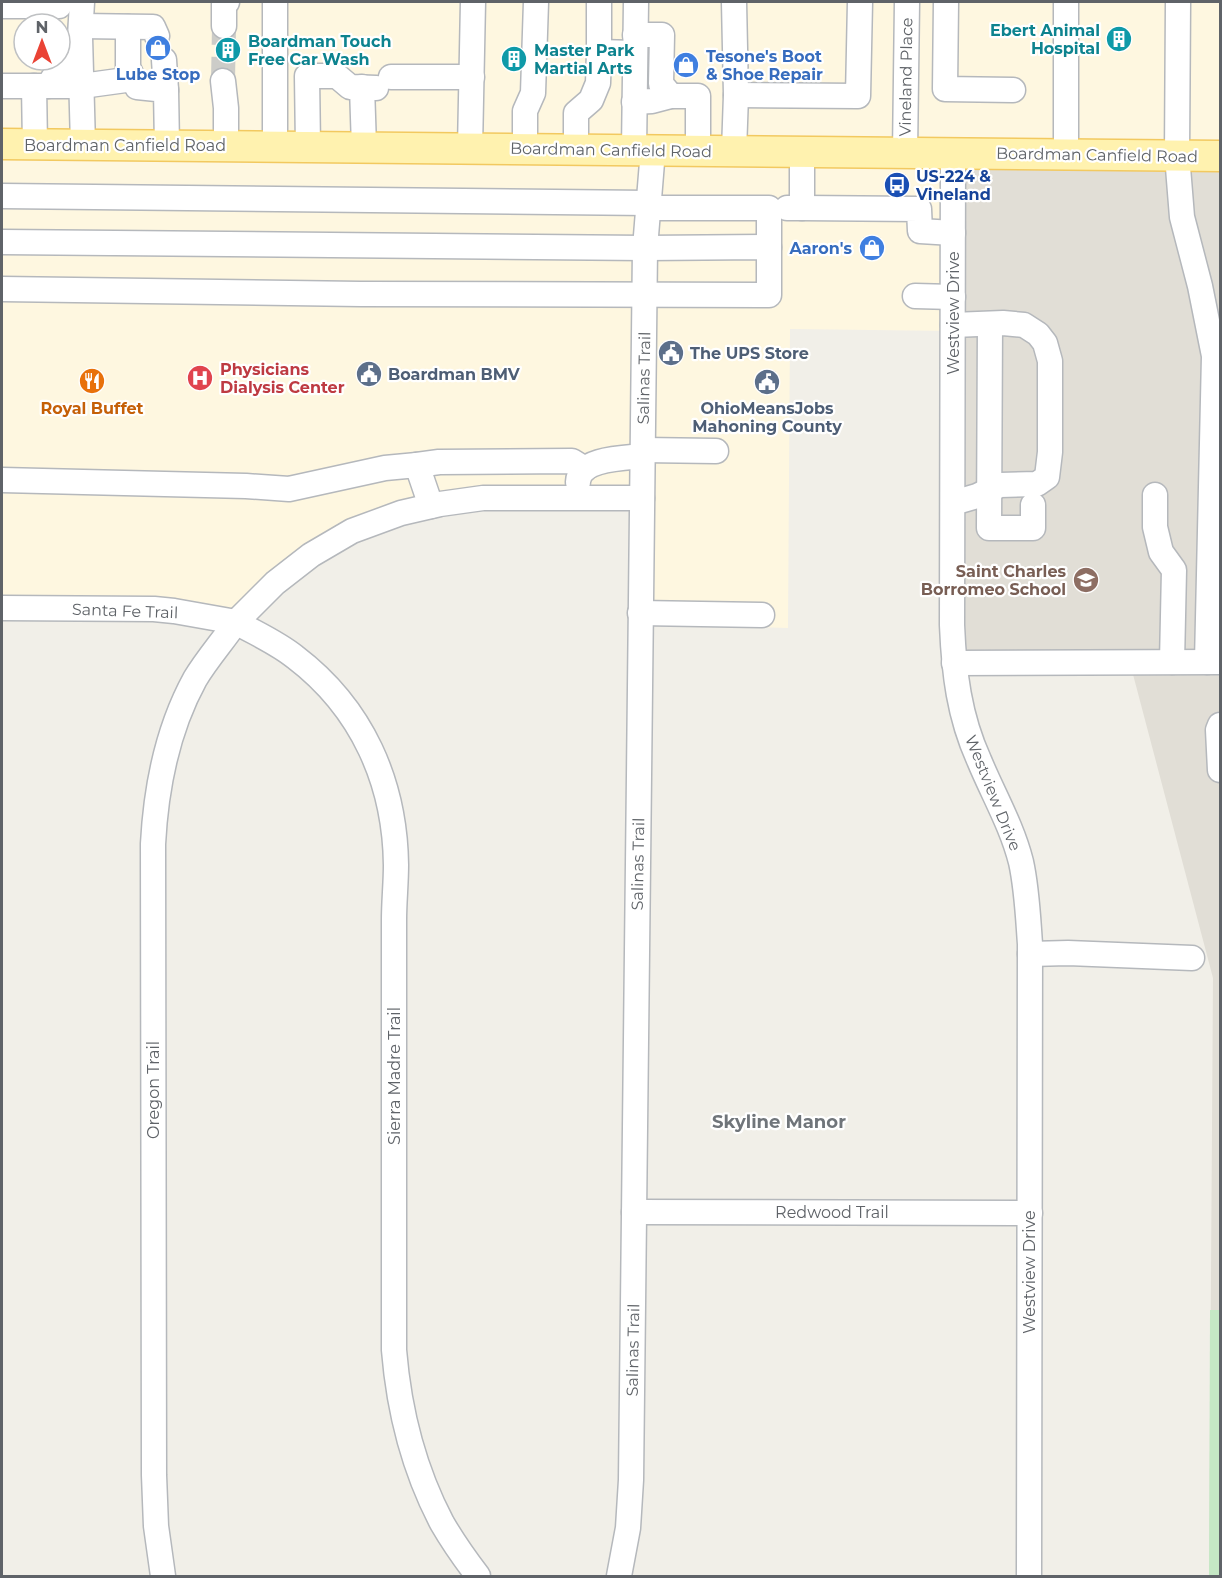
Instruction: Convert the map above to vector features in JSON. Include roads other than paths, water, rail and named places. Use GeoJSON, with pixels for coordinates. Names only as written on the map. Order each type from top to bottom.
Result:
{"type":"FeatureCollection","features":[{"type":"Feature","properties":{"kind":"main road","name":"Boardman Canfield Road"},"geometry":{"type":"LineString","coordinates":[[2,144],[1221,156]]}},
{"type":"Feature","properties":{"kind":"street"},"geometry":{"type":"LineString","coordinates":[[227,2],[224,4],[230,26],[235,2]]}},
{"type":"Feature","properties":{"kind":"street"},"geometry":{"type":"LineString","coordinates":[[275,2],[275,146]]}},
{"type":"Feature","properties":{"kind":"street"},"geometry":{"type":"LineString","coordinates":[[470,148],[473,2]]}},
{"type":"Feature","properties":{"kind":"street"},"geometry":{"type":"LineString","coordinates":[[525,149],[525,111],[533,93],[536,2]]}},
{"type":"Feature","properties":{"kind":"street"},"geometry":{"type":"LineString","coordinates":[[576,149],[576,113],[591,100],[598,83],[599,2]]}},
{"type":"Feature","properties":{"kind":"street","name":"Salinas Trail"},"geometry":{"type":"LineString","coordinates":[[619,1576],[628,1528],[631,1480],[640,613],[645,248],[648,205],[643,150],[634,102],[636,2]]}},
{"type":"Feature","properties":{"kind":"street"},"geometry":{"type":"LineString","coordinates":[[734,2],[735,151]]}},
{"type":"Feature","properties":{"kind":"street"},"geometry":{"type":"LineString","coordinates":[[736,95],[858,96],[860,2]]}},
{"type":"Feature","properties":{"kind":"street","name":"Vineland Place"},"geometry":{"type":"LineString","coordinates":[[905,153],[907,2]]}},
{"type":"Feature","properties":{"kind":"street"},"geometry":{"type":"LineString","coordinates":[[946,2],[945,88],[1013,90]]}},
{"type":"Feature","properties":{"kind":"street"},"geometry":{"type":"LineString","coordinates":[[1066,2],[1066,154]]}},
{"type":"Feature","properties":{"kind":"street"},"geometry":{"type":"LineString","coordinates":[[954,663],[1214,662],[1217,356],[1182,217],[1177,155],[1178,2]]}},
{"type":"Feature","properties":{"kind":"street"},"geometry":{"type":"LineString","coordinates":[[2,6],[68,12]]}},
{"type":"Feature","properties":{"kind":"street"},"geometry":{"type":"LineString","coordinates":[[72,13],[128,27],[153,27],[158,36]]}},
{"type":"Feature","properties":{"kind":"street"},"geometry":{"type":"LineString","coordinates":[[128,27],[128,67],[137,87],[160,90]]}},
{"type":"Feature","properties":{"kind":"street"},"geometry":{"type":"LineString","coordinates":[[72,33],[82,86],[83,145]]}},
{"type":"Feature","properties":{"kind":"street"},"geometry":{"type":"LineString","coordinates":[[599,52],[662,35],[660,84],[671,96]]}},
{"type":"Feature","properties":{"kind":"street"},"geometry":{"type":"LineString","coordinates":[[159,60],[167,146]]}},
{"type":"Feature","properties":{"kind":"street"},"geometry":{"type":"LineString","coordinates":[[35,145],[41,86],[56,72]]}},
{"type":"Feature","properties":{"kind":"street"},"geometry":{"type":"LineString","coordinates":[[308,147],[307,76],[337,76],[350,87],[471,77]]}},
{"type":"Feature","properties":{"kind":"street"},"geometry":{"type":"LineString","coordinates":[[2,86],[82,86],[133,79]]}},
{"type":"Feature","properties":{"kind":"street"},"geometry":{"type":"LineString","coordinates":[[226,146],[229,81]]}},
{"type":"Feature","properties":{"kind":"street"},"geometry":{"type":"LineString","coordinates":[[364,147],[376,84]]}},
{"type":"Feature","properties":{"kind":"street"},"geometry":{"type":"LineString","coordinates":[[634,102],[652,101],[671,96],[698,96],[698,151]]}},
{"type":"Feature","properties":{"kind":"street"},"geometry":{"type":"LineString","coordinates":[[802,152],[802,208]]}},
{"type":"Feature","properties":{"kind":"street","name":"Westview Drive"},"geometry":{"type":"LineString","coordinates":[[953,153],[954,663],[967,730],[1008,822],[1021,862],[1027,894],[1030,954],[1029,1576]]}},
{"type":"Feature","properties":{"kind":"street"},"geometry":{"type":"LineString","coordinates":[[2,196],[919,209],[920,231],[953,233]]}},
{"type":"Feature","properties":{"kind":"street"},"geometry":{"type":"LineString","coordinates":[[2,289],[361,294],[769,295],[769,208]]}},
{"type":"Feature","properties":{"kind":"street"},"geometry":{"type":"LineString","coordinates":[[2,242],[645,248],[769,247]]}},
{"type":"Feature","properties":{"kind":"street"},"geometry":{"type":"LineString","coordinates":[[915,296],[953,297]]}},
{"type":"Feature","properties":{"kind":"street"},"geometry":{"type":"LineString","coordinates":[[952,503],[1000,485],[1037,484],[1047,477],[1050,452],[1050,361],[1045,343],[1038,334],[1024,325],[1003,323],[953,325]]}},
{"type":"Feature","properties":{"kind":"street"},"geometry":{"type":"LineString","coordinates":[[990,324],[989,528],[1033,528],[1033,505]]}},
{"type":"Feature","properties":{"kind":"street"},"geometry":{"type":"LineString","coordinates":[[578,498],[579,476],[596,462],[643,453],[716,451]]}},
{"type":"Feature","properties":{"kind":"street"},"geometry":{"type":"LineString","coordinates":[[2,480],[289,489],[385,468],[439,462],[572,461],[585,469]]}},
{"type":"Feature","properties":{"kind":"street"},"geometry":{"type":"LineString","coordinates":[[417,465],[431,506]]}},
{"type":"Feature","properties":{"kind":"street"},"geometry":{"type":"LineString","coordinates":[[1155,495],[1155,527],[1161,552],[1174,570],[1172,662]]}},
{"type":"Feature","properties":{"kind":"street"},"geometry":{"type":"LineString","coordinates":[[236,622],[275,583],[311,555],[352,531],[401,513],[483,498],[642,498]]}},
{"type":"Feature","properties":{"kind":"street","name":"Santa Fe Trail"},"geometry":{"type":"LineString","coordinates":[[2,608],[174,610],[236,622]]}},
{"type":"Feature","properties":{"kind":"street"},"geometry":{"type":"LineString","coordinates":[[640,613],[762,615]]}},
{"type":"Feature","properties":{"kind":"street","name":"Oregon Trail"},"geometry":{"type":"LineString","coordinates":[[164,1576],[156,1526],[154,1475],[153,844],[155,815],[163,764],[181,709],[196,678],[236,622]]}},
{"type":"Feature","properties":{"kind":"street","name":"Sierra Madre Trail"},"geometry":{"type":"LineString","coordinates":[[236,622],[293,655],[336,694],[369,743],[388,802],[396,864],[394,1350],[397,1381],[400,1405],[413,1456],[426,1490],[442,1523],[478,1576]]}},
{"type":"Feature","properties":{"kind":"street"},"geometry":{"type":"LineString","coordinates":[[1221,725],[1218,730],[1221,770]]}},
{"type":"Feature","properties":{"kind":"street"},"geometry":{"type":"LineString","coordinates":[[1030,954],[1068,953],[1192,958]]}},
{"type":"Feature","properties":{"kind":"street","name":"Redwood Trail"},"geometry":{"type":"LineString","coordinates":[[634,1212],[1030,1213]]}},
{"type":"Feature","properties":{"kind":"tunnel"},"geometry":{"type":"LineString","coordinates":[[223,81],[224,26]]}},
{"type":"Feature","properties":{"kind":"place","name":"Ebert Animal Hospital"},"geometry":{"type":"Point","coordinates":[1119,39]}},
{"type":"Feature","properties":{"kind":"place","name":"Lube Stop"},"geometry":{"type":"Point","coordinates":[158,48]}},
{"type":"Feature","properties":{"kind":"place","name":"Boardman Touch Free Car Wash"},"geometry":{"type":"Point","coordinates":[228,50]}},
{"type":"Feature","properties":{"kind":"place","name":"Master Park Martial Arts"},"geometry":{"type":"Point","coordinates":[514,59]}},
{"type":"Feature","properties":{"kind":"place","name":"Tesone's Boot & Shoe Repair"},"geometry":{"type":"Point","coordinates":[686,65]}},
{"type":"Feature","properties":{"kind":"place","name":"US-224 & Vineland"},"geometry":{"type":"Point","coordinates":[897,185]}},
{"type":"Feature","properties":{"kind":"place","name":"Aaron's"},"geometry":{"type":"Point","coordinates":[872,248]}},
{"type":"Feature","properties":{"kind":"place","name":"The UPS Store"},"geometry":{"type":"Point","coordinates":[671,353]}},
{"type":"Feature","properties":{"kind":"place","name":"Boardman BMV"},"geometry":{"type":"Point","coordinates":[369,374]}},
{"type":"Feature","properties":{"kind":"place","name":"Physicians Dialysis Center"},"geometry":{"type":"Point","coordinates":[200,378]}},
{"type":"Feature","properties":{"kind":"place","name":"Royal Buffet"},"geometry":{"type":"Point","coordinates":[92,381]}},
{"type":"Feature","properties":{"kind":"place","name":"OhioMeansJobs Mahoning County"},"geometry":{"type":"Point","coordinates":[767,382]}},
{"type":"Feature","properties":{"kind":"place","name":"Saint Charles Borromeo School"},"geometry":{"type":"Point","coordinates":[1086,580]}},
{"type":"Feature","properties":{"kind":"district","name":"Skyline Manor"},"geometry":{"type":"Point","coordinates":[779,1122]}}]}
